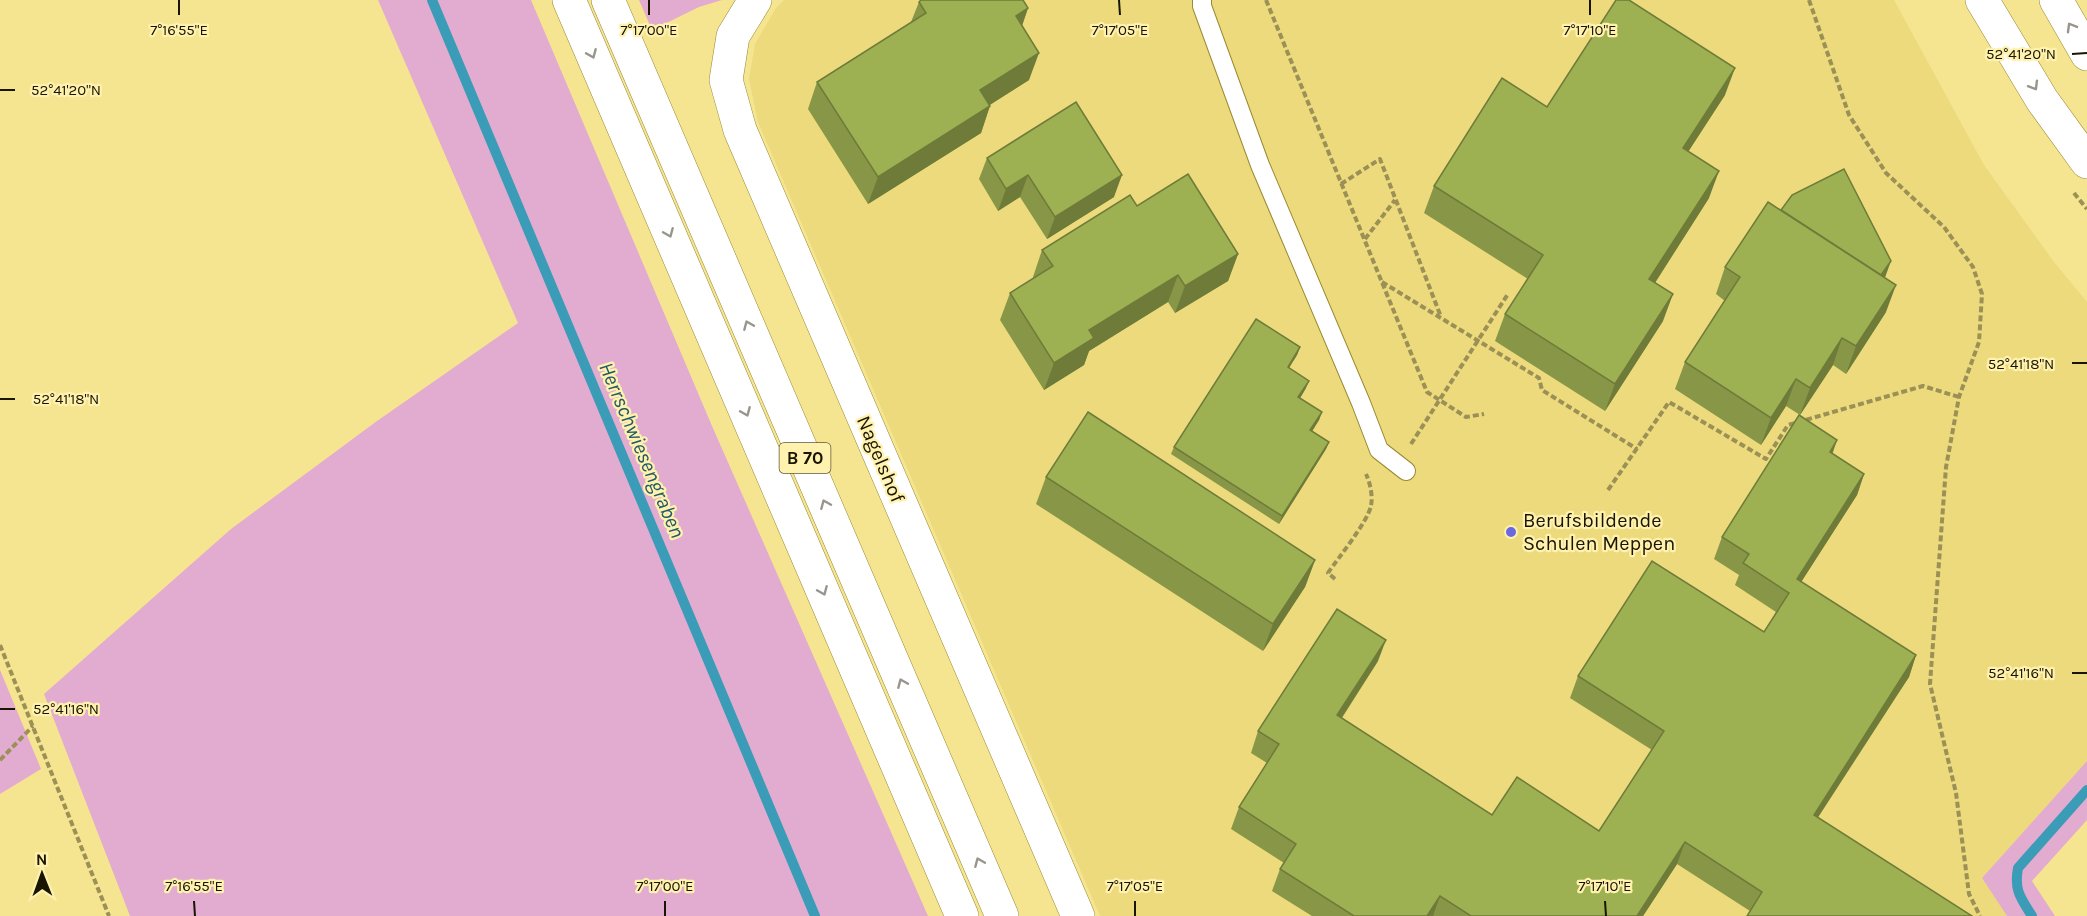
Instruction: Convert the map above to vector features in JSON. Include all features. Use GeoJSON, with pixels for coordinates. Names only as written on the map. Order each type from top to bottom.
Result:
{"type":"FeatureCollection","features":[{"type":"Feature","properties":{"kind":"main road","name":"B 70"},"geometry":{"type":"LineString","coordinates":[[569,0],[962,916]]}},
{"type":"Feature","properties":{"kind":"main road","name":"B 70"},"geometry":{"type":"LineString","coordinates":[[608,0],[1002,916]]}},
{"type":"Feature","properties":{"kind":"main road","name":"Nagelshof"},"geometry":{"type":"LineString","coordinates":[[755,0],[733,36],[726,80],[740,130],[1078,916]]}},
{"type":"Feature","properties":{"kind":"main road"},"geometry":{"type":"LineString","coordinates":[[1982,0],[2042,100],[2087,162]]}},
{"type":"Feature","properties":{"kind":"main road"},"geometry":{"type":"LineString","coordinates":[[2056,0],[2087,54]]}},
{"type":"Feature","properties":{"kind":"lane"},"geometry":{"type":"LineString","coordinates":[[1202,0],[1202,6],[1260,165],[1379,450],[1402,468]]}},
{"type":"Feature","properties":{"kind":"path"},"geometry":{"type":"LineString","coordinates":[[1266,0],[1427,392],[1466,417],[1484,414]]}},
{"type":"Feature","properties":{"kind":"path"},"geometry":{"type":"LineString","coordinates":[[1809,0],[1849,115],[1886,173],[1944,227],[1973,267],[1982,294],[1978,342],[1959,397],[1946,466],[1930,684],[1956,794],[1968,894],[1980,916]]}},
{"type":"Feature","properties":{"kind":"path"},"geometry":{"type":"LineString","coordinates":[[1341,184],[1380,159],[1442,318]]}},
{"type":"Feature","properties":{"kind":"path"},"geometry":{"type":"LineString","coordinates":[[1364,239],[1396,199]]}},
{"type":"Feature","properties":{"kind":"path"},"geometry":{"type":"LineString","coordinates":[[1382,282],[1539,378],[1542,390],[1637,448]]}},
{"type":"Feature","properties":{"kind":"path"},"geometry":{"type":"LineString","coordinates":[[1402,468],[1439,400],[1508,294]]}},
{"type":"Feature","properties":{"kind":"path"},"geometry":{"type":"LineString","coordinates":[[1608,490],[1669,402],[1766,459],[1788,425],[1923,386],[1959,397]]}},
{"type":"Feature","properties":{"kind":"path"},"geometry":{"type":"LineString","coordinates":[[0,645],[109,916]]}},
{"type":"Feature","properties":{"kind":"path"},"geometry":{"type":"LineString","coordinates":[[0,759],[33,726]]}},
{"type":"Feature","properties":{"kind":"shaded area"},"geometry":{"type":"Polygon","coordinates":[[[378,0],[531,0],[712,426],[928,916],[130,916],[44,694],[231,529],[377,421],[518,323],[378,0]]]}},
{"type":"Feature","properties":{"kind":"shaded area"},"geometry":{"type":"Polygon","coordinates":[[[639,0],[722,0],[699,7],[652,30],[639,0]]]}},
{"type":"Feature","properties":{"kind":"shaded area","name":"Berufsbildende Schulen Meppen"},"geometry":{"type":"Polygon","coordinates":[[[784,0],[1894,0],[1984,165],[2054,262],[2087,302],[2087,761],[1982,878],[2007,916],[1100,916],[758,122],[749,79],[755,44],[776,8],[784,0]]]}},
{"type":"Feature","properties":{"kind":"shaded area"},"geometry":{"type":"Polygon","coordinates":[[[0,670],[41,769],[0,794],[0,670]]]}},
{"type":"Feature","properties":{"kind":"shaded area"},"geometry":{"type":"Polygon","coordinates":[[[2087,761],[2087,820],[2032,881],[2055,916],[2007,916],[1982,878],[2087,761]]]}},
{"type":"Feature","properties":{"kind":"building"},"geometry":{"type":"Polygon","coordinates":[[[921,0],[1023,0],[1028,8],[1016,16],[1039,53],[980,90],[990,106],[878,177],[817,82],[926,13],[919,2],[921,0]]]}},
{"type":"Feature","properties":{"kind":"building"},"geometry":{"type":"Polygon","coordinates":[[[1616,0],[1629,0],[1735,68],[1683,148],[1719,171],[1649,279],[1673,294],[1615,384],[1505,314],[1543,255],[1434,186],[1502,78],[1547,107],[1616,0]]]}},
{"type":"Feature","properties":{"kind":"building"},"geometry":{"type":"Polygon","coordinates":[[[1076,102],[1122,175],[1055,217],[1028,175],[1006,189],[987,158],[1076,102]]]}},
{"type":"Feature","properties":{"kind":"building"},"geometry":{"type":"Polygon","coordinates":[[[1844,169],[1891,261],[1881,275],[1781,210],[1792,195],[1844,169]]]}},
{"type":"Feature","properties":{"kind":"building"},"geometry":{"type":"Polygon","coordinates":[[[1188,174],[1238,254],[1185,286],[1178,275],[1089,330],[1094,338],[1054,363],[1010,293],[1053,266],[1042,250],[1130,195],[1137,206],[1188,174]]]}},
{"type":"Feature","properties":{"kind":"building"},"geometry":{"type":"Polygon","coordinates":[[[1768,202],[1896,285],[1856,346],[1842,338],[1810,388],[1796,379],[1771,418],[1685,362],[1740,277],[1725,267],[1768,202]]]}},
{"type":"Feature","properties":{"kind":"building"},"geometry":{"type":"Polygon","coordinates":[[[1256,319],[1300,347],[1288,367],[1309,381],[1298,397],[1322,412],[1310,430],[1329,442],[1282,516],[1174,447],[1256,319]]]}},
{"type":"Feature","properties":{"kind":"building"},"geometry":{"type":"Polygon","coordinates":[[[1088,412],[1315,560],[1273,624],[1046,477],[1088,412]]]}},
{"type":"Feature","properties":{"kind":"building"},"geometry":{"type":"Polygon","coordinates":[[[1799,415],[1837,440],[1830,452],[1864,474],[1797,579],[1916,655],[1814,815],[1972,916],[1747,916],[1762,892],[1685,842],[1637,916],[1471,916],[1440,896],[1427,916],[1354,916],[1280,869],[1296,844],[1239,807],[1279,744],[1258,731],[1337,609],[1386,640],[1337,715],[1492,815],[1517,777],[1599,831],[1664,731],[1578,676],[1652,561],[1764,632],[1789,593],[1743,563],[1749,554],[1722,537],[1799,415]]]}},
{"type":"Feature","properties":{"kind":"waterway","name":"Herrschwiesengraben"},"geometry":{"type":"LineString","coordinates":[[432,0],[815,916]]}},
{"type":"Feature","properties":{"kind":"waterway"},"geometry":{"type":"LineString","coordinates":[[2032,916],[2019,893],[2018,868],[2087,790]]}},
{"type":"Feature","properties":{"kind":"place","name":"Berufsbildende Schulen Meppen"},"geometry":{"type":"Point","coordinates":[1511,532]}}]}
